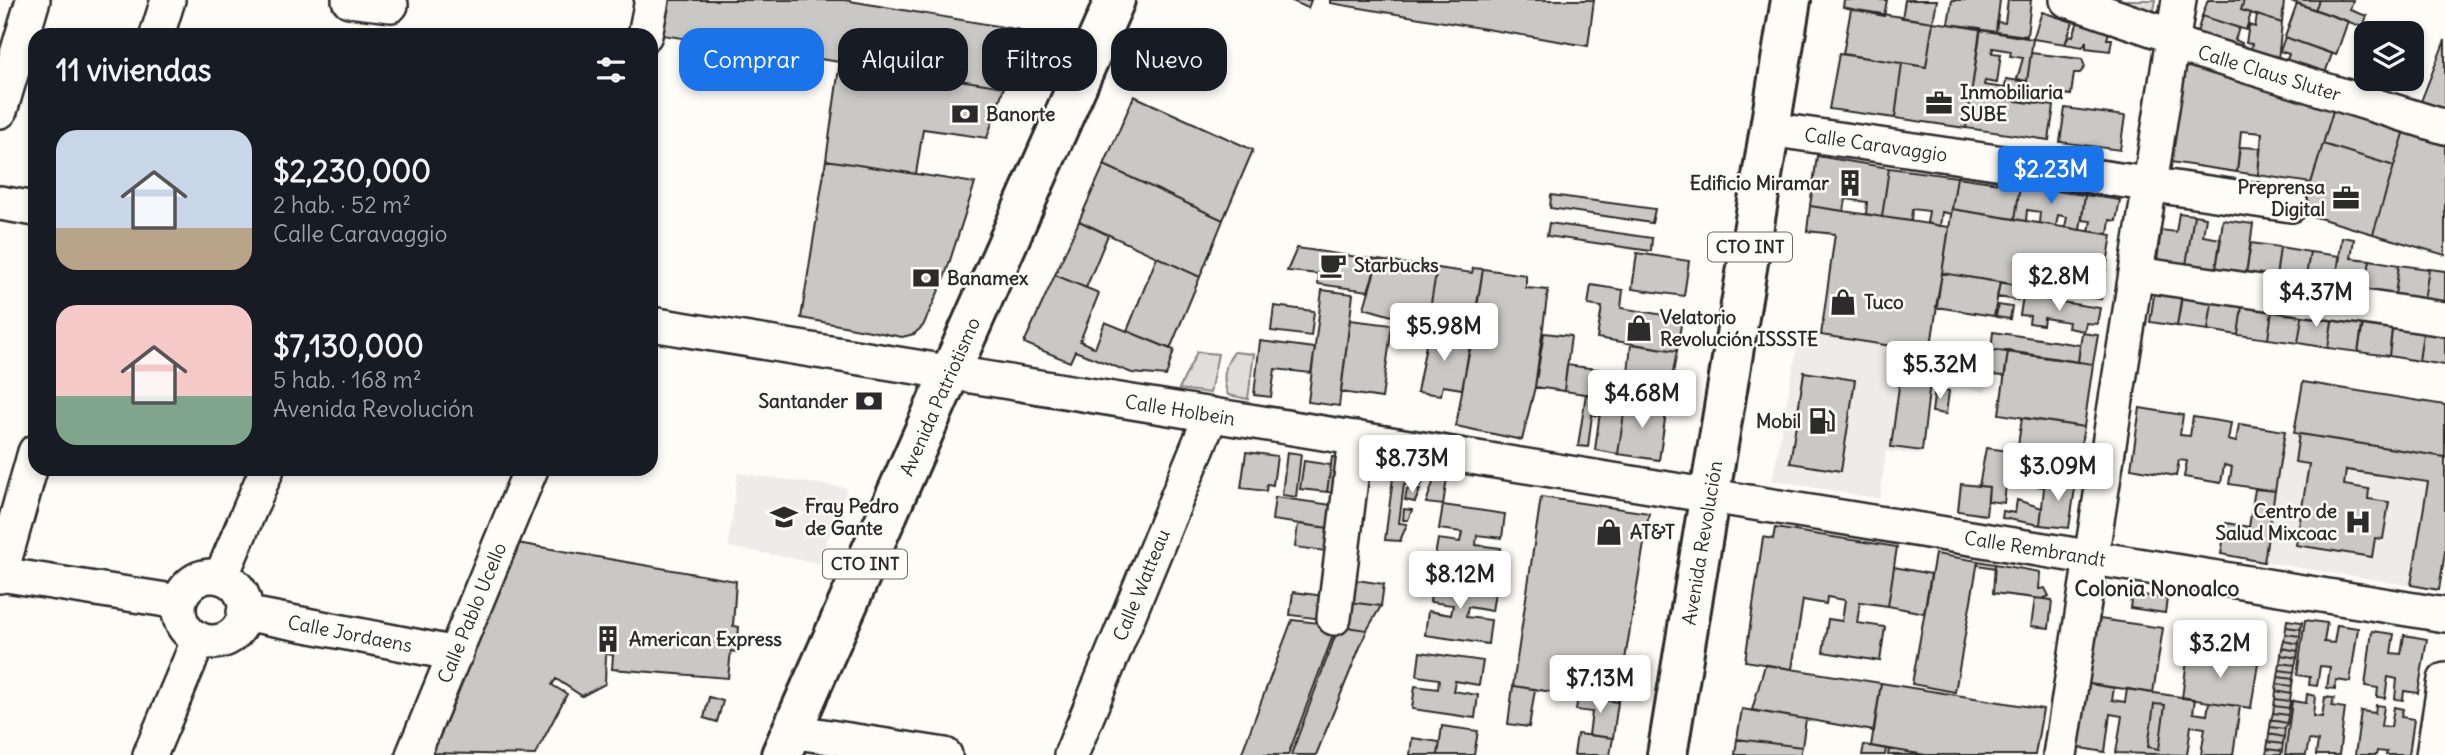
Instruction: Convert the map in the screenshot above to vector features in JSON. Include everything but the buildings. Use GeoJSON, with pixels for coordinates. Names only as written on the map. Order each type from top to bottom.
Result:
{"type":"FeatureCollection","features":[{"type":"Feature","properties":{"kind":"main road","name":"Avenida Patriotismo"},"geometry":{"type":"LineString","coordinates":[[786,743],[1115,0]]}},
{"type":"Feature","properties":{"kind":"main road","name":"Avenida Revolución"},"geometry":{"type":"LineString","coordinates":[[1667,755],[1791,0]]}},
{"type":"Feature","properties":{"kind":"street"},"geometry":{"type":"LineString","coordinates":[[0,111],[33,0]]}},
{"type":"Feature","properties":{"kind":"street"},"geometry":{"type":"LineString","coordinates":[[159,28],[168,0]]}},
{"type":"Feature","properties":{"kind":"street"},"geometry":{"type":"LineString","coordinates":[[349,0],[391,5]]}},
{"type":"Feature","properties":{"kind":"street"},"geometry":{"type":"LineString","coordinates":[[646,28],[652,0]]}},
{"type":"Feature","properties":{"kind":"street","name":"Calle Claus Sluter"},"geometry":{"type":"LineString","coordinates":[[2067,0],[2172,40],[2445,127]]}},
{"type":"Feature","properties":{"kind":"street"},"geometry":{"type":"LineString","coordinates":[[2060,755],[2179,0]]}},
{"type":"Feature","properties":{"kind":"street","name":"Calle Caravaggio"},"geometry":{"type":"LineString","coordinates":[[1770,129],[2149,182],[2291,205]]}},
{"type":"Feature","properties":{"kind":"street"},"geometry":{"type":"LineString","coordinates":[[0,203],[28,208]]}},
{"type":"Feature","properties":{"kind":"street"},"geometry":{"type":"LineString","coordinates":[[2137,274],[2445,319]]}},
{"type":"Feature","properties":{"kind":"street","name":"Calle Holbein"},"geometry":{"type":"LineString","coordinates":[[658,325],[1708,494]]}},
{"type":"Feature","properties":{"kind":"street","name":"Calle Watteau"},"geometry":{"type":"LineString","coordinates":[[1072,755],[1211,415]]}},
{"type":"Feature","properties":{"kind":"street"},"geometry":{"type":"LineString","coordinates":[[1334,618],[1356,438]]}},
{"type":"Feature","properties":{"kind":"street"},"geometry":{"type":"LineString","coordinates":[[28,476],[0,574],[179,602]]}},
{"type":"Feature","properties":{"kind":"street"},"geometry":{"type":"LineString","coordinates":[[221,578],[264,476]]}},
{"type":"Feature","properties":{"kind":"street","name":"Calle Pablo Ucello"},"geometry":{"type":"LineString","coordinates":[[413,755],[528,476]]}},
{"type":"Feature","properties":{"kind":"street","name":"Calle Rembrandt"},"geometry":{"type":"LineString","coordinates":[[1708,494],[2445,615]]}},
{"type":"Feature","properties":{"kind":"street"},"geometry":{"type":"LineString","coordinates":[[208,576],[221,578],[237,587],[242,594],[244,613],[236,631],[228,637],[209,641],[199,639],[185,627],[179,602],[186,589],[196,580],[208,576]]}},
{"type":"Feature","properties":{"kind":"street","name":"Calle Jordaens"},"geometry":{"type":"LineString","coordinates":[[244,613],[456,654]]}},
{"type":"Feature","properties":{"kind":"street"},"geometry":{"type":"LineString","coordinates":[[150,755],[199,639]]}},
{"type":"Feature","properties":{"kind":"street"},"geometry":{"type":"LineString","coordinates":[[2433,755],[2445,680]]}},
{"type":"Feature","properties":{"kind":"street"},"geometry":{"type":"LineString","coordinates":[[786,743],[945,755]]}},
{"type":"Feature","properties":{"kind":"shaded area"},"geometry":{"type":"Polygon","coordinates":[[[2076,0],[2156,0],[2151,25],[2076,0]]]}},
{"type":"Feature","properties":{"kind":"shaded area"},"geometry":{"type":"Polygon","coordinates":[[[1800,332],[1930,352],[1932,342],[1992,350],[1986,392],[1930,384],[1921,455],[1886,451],[1880,499],[1772,480],[1800,332]]]}},
{"type":"Feature","properties":{"kind":"shaded area"},"geometry":{"type":"Polygon","coordinates":[[[1197,352],[1218,354],[1210,393],[1179,389],[1197,352]]]}},
{"type":"Feature","properties":{"kind":"shaded area"},"geometry":{"type":"Polygon","coordinates":[[[1234,352],[1254,354],[1248,399],[1228,395],[1226,389],[1226,368],[1234,352]]]}},
{"type":"Feature","properties":{"kind":"shaded area","name":"Centro de Salud Mixcoac"},"geometry":{"type":"Polygon","coordinates":[[[2285,431],[2445,457],[2445,552],[2439,590],[2264,562],[2285,431]]]}},
{"type":"Feature","properties":{"kind":"shaded area","name":"Fray Pedro de Gante"},"geometry":{"type":"Polygon","coordinates":[[[738,473],[847,488],[819,563],[728,547],[738,473]]]}},
{"type":"Feature","properties":{"kind":"place","name":"Inmobiliaria SUBE"},"geometry":{"type":"Point","coordinates":[1939,103]}},
{"type":"Feature","properties":{"kind":"place","name":"Banorte"},"geometry":{"type":"Point","coordinates":[965,114]}},
{"type":"Feature","properties":{"kind":"place","name":"Edificio Miramar"},"geometry":{"type":"Point","coordinates":[1850,183]}},
{"type":"Feature","properties":{"kind":"place","name":"Preprensa Digital"},"geometry":{"type":"Point","coordinates":[2346,198]}},
{"type":"Feature","properties":{"kind":"place","name":"Starbucks"},"geometry":{"type":"Point","coordinates":[1333,265]}},
{"type":"Feature","properties":{"kind":"place","name":"Banamex"},"geometry":{"type":"Point","coordinates":[926,278]}},
{"type":"Feature","properties":{"kind":"place","name":"Tuco"},"geometry":{"type":"Point","coordinates":[1843,302]}},
{"type":"Feature","properties":{"kind":"place","name":"Velatorio Revolución ISSSTE"},"geometry":{"type":"Point","coordinates":[1639,328]}},
{"type":"Feature","properties":{"kind":"place","name":"Santander"},"geometry":{"type":"Point","coordinates":[869,401]}},
{"type":"Feature","properties":{"kind":"place","name":"Mobil"},"geometry":{"type":"Point","coordinates":[1822,421]}},
{"type":"Feature","properties":{"kind":"place","name":"Fray Pedro de Gante"},"geometry":{"type":"Point","coordinates":[784,517]}},
{"type":"Feature","properties":{"kind":"place","name":"Centro de Salud Mixcoac"},"geometry":{"type":"Point","coordinates":[2358,522]}},
{"type":"Feature","properties":{"kind":"place","name":"AT&T"},"geometry":{"type":"Point","coordinates":[1609,532]}},
{"type":"Feature","properties":{"kind":"place","name":"American Express"},"geometry":{"type":"Point","coordinates":[608,639]}},
{"type":"Feature","properties":{"kind":"district","name":"Colonia Nonoalco"},"geometry":{"type":"Point","coordinates":[2157,589]}}]}
